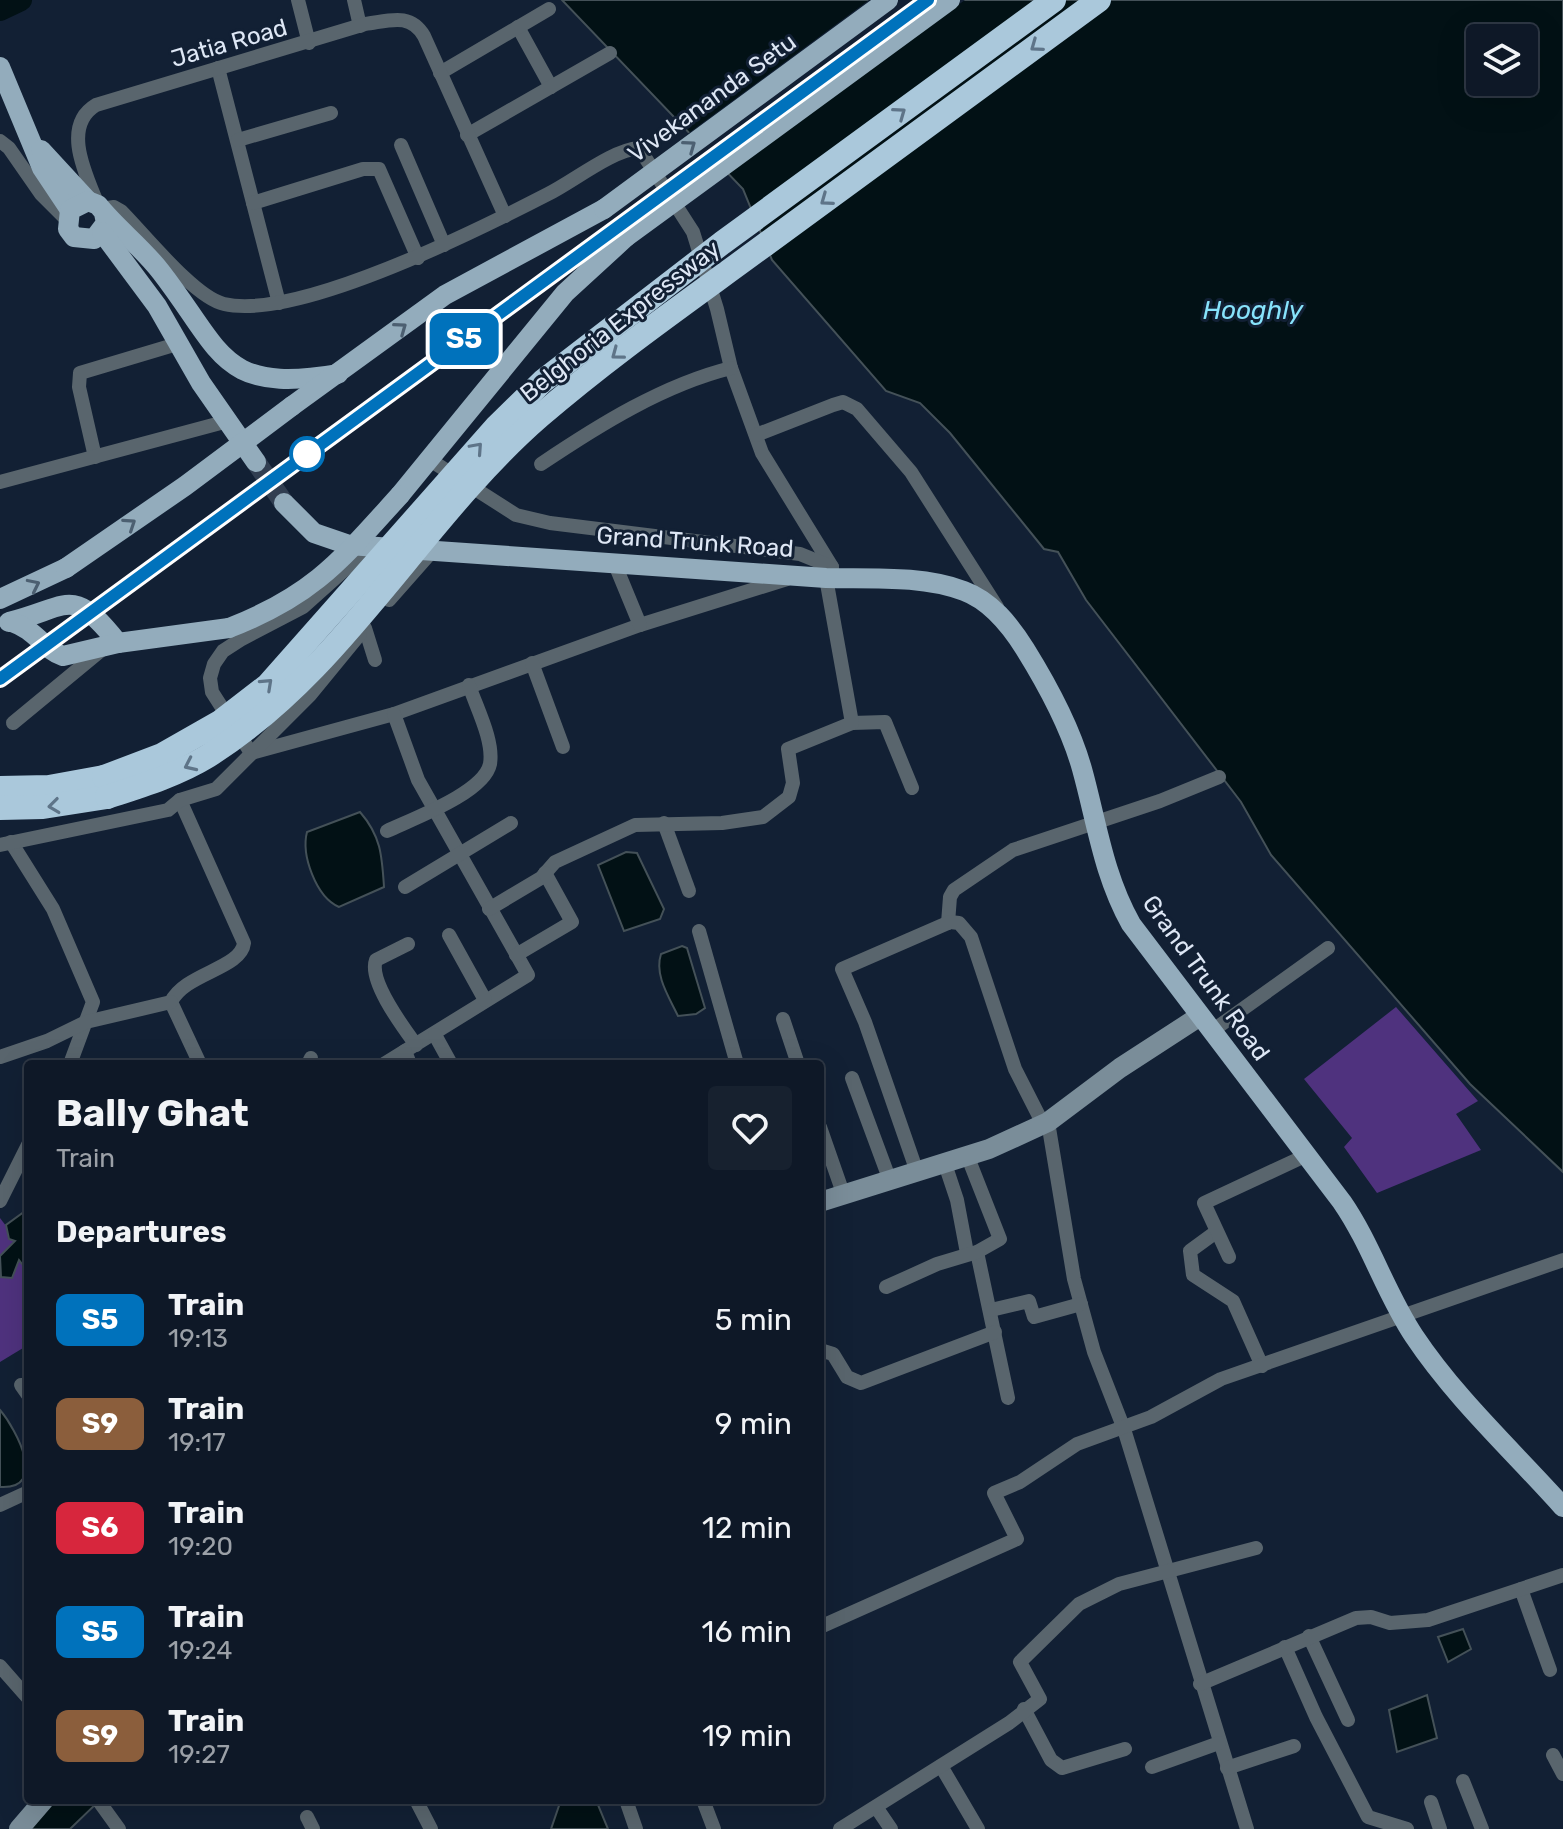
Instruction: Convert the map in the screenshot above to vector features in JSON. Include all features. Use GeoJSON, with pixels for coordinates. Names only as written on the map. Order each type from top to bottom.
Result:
{"type":"FeatureCollection","features":[{"type":"Feature","properties":{"kind":"highway","name":"Belghoria Expressway"},"geometry":{"type":"LineString","coordinates":[[0,808],[43,807],[105,787],[208,729],[268,685],[497,426],[543,381],[722,243],[1054,0]]}},
{"type":"Feature","properties":{"kind":"highway","name":"Belghoria Expressway"},"geometry":{"type":"LineString","coordinates":[[0,788],[105,787],[155,782],[205,758],[241,733],[302,680],[497,459],[582,380],[1099,0]]}},
{"type":"Feature","properties":{"kind":"main road","name":"Vivekananda Setu"},"geometry":{"type":"LineString","coordinates":[[0,599],[66,568],[185,486],[445,295],[604,209],[888,0]]}},
{"type":"Feature","properties":{"kind":"main road"},"geometry":{"type":"LineString","coordinates":[[6,623],[32,630],[55,653],[63,656],[111,645],[229,628],[267,614],[310,588],[336,565],[400,495],[555,304],[626,237],[950,0]]}},
{"type":"Feature","properties":{"kind":"main road"},"geometry":{"type":"LineString","coordinates":[[0,67],[42,168],[90,213],[149,256],[205,337],[238,367],[272,381],[338,374]]}},
{"type":"Feature","properties":{"kind":"main road"},"geometry":{"type":"LineString","coordinates":[[90,213],[157,306],[177,344],[256,462]]}},
{"type":"Feature","properties":{"kind":"main road","name":"Grand Trunk Road"},"geometry":{"type":"LineString","coordinates":[[284,503],[314,533],[331,541],[370,547],[795,576],[835,575],[924,583],[965,591],[982,600],[1013,630],[1045,683],[1074,745],[1093,824],[1118,901],[1356,1223],[1400,1315],[1463,1399],[1563,1507]]}},
{"type":"Feature","properties":{"kind":"main road"},"geometry":{"type":"LineString","coordinates":[[6,623],[58,604],[76,605],[101,622],[111,645]]}},
{"type":"Feature","properties":{"kind":"street"},"geometry":{"type":"LineString","coordinates":[[298,0],[309,43]]}},
{"type":"Feature","properties":{"kind":"street"},"geometry":{"type":"LineString","coordinates":[[354,0],[360,26]]}},
{"type":"Feature","properties":{"kind":"street"},"geometry":{"type":"LineString","coordinates":[[440,73],[549,9]]}},
{"type":"Feature","properties":{"kind":"street","name":"Jatia Road"},"geometry":{"type":"LineString","coordinates":[[90,213],[78,127],[85,111],[96,105],[360,26],[411,21],[424,36],[505,216]]}},
{"type":"Feature","properties":{"kind":"street"},"geometry":{"type":"LineString","coordinates":[[518,27],[551,87]]}},
{"type":"Feature","properties":{"kind":"street"},"geometry":{"type":"LineString","coordinates":[[467,135],[610,53]]}},
{"type":"Feature","properties":{"kind":"street"},"geometry":{"type":"LineString","coordinates":[[218,68],[279,303]]}},
{"type":"Feature","properties":{"kind":"street"},"geometry":{"type":"LineString","coordinates":[[238,140],[331,113]]}},
{"type":"Feature","properties":{"kind":"street"},"geometry":{"type":"LineString","coordinates":[[0,141],[9,148],[41,194],[90,213],[114,207],[121,211],[195,288],[222,304],[279,303],[418,258],[583,176],[625,149],[639,148],[647,155],[693,232],[731,368],[770,471],[835,575],[852,723]]}},
{"type":"Feature","properties":{"kind":"street"},"geometry":{"type":"LineString","coordinates":[[401,145],[444,245]]}},
{"type":"Feature","properties":{"kind":"street"},"geometry":{"type":"LineString","coordinates":[[253,203],[363,169],[379,169],[418,258]]}},
{"type":"Feature","properties":{"kind":"street"},"geometry":{"type":"LineString","coordinates":[[95,457],[79,387],[80,373],[177,344]]}},
{"type":"Feature","properties":{"kind":"street"},"geometry":{"type":"LineString","coordinates":[[541,464],[594,428],[684,383],[731,368]]}},
{"type":"Feature","properties":{"kind":"street"},"geometry":{"type":"LineString","coordinates":[[756,435],[843,402],[857,409],[911,472],[945,531],[1013,630]]}},
{"type":"Feature","properties":{"kind":"street"},"geometry":{"type":"LineString","coordinates":[[0,482],[228,421]]}},
{"type":"Feature","properties":{"kind":"street"},"geometry":{"type":"LineString","coordinates":[[430,460],[516,515],[550,523],[800,554],[835,575]]}},
{"type":"Feature","properties":{"kind":"street"},"geometry":{"type":"LineString","coordinates":[[251,753],[212,692],[210,678],[214,664],[223,651],[240,640],[303,607],[370,547]]}},
{"type":"Feature","properties":{"kind":"street"},"geometry":{"type":"LineString","coordinates":[[72,1060],[93,1002],[84,973],[53,909],[6,844],[135,819],[168,810],[180,800],[216,789],[310,695],[434,549]]}},
{"type":"Feature","properties":{"kind":"street"},"geometry":{"type":"LineString","coordinates":[[614,562],[640,625]]}},
{"type":"Feature","properties":{"kind":"street"},"geometry":{"type":"LineString","coordinates":[[251,753],[394,714],[640,625],[795,576]]}},
{"type":"Feature","properties":{"kind":"street"},"geometry":{"type":"LineString","coordinates":[[365,628],[375,660]]}},
{"type":"Feature","properties":{"kind":"street"},"geometry":{"type":"LineString","coordinates":[[13,723],[111,645]]}},
{"type":"Feature","properties":{"kind":"street"},"geometry":{"type":"LineString","coordinates":[[532,663],[563,747]]}},
{"type":"Feature","properties":{"kind":"street"},"geometry":{"type":"LineString","coordinates":[[387,831],[434,810],[477,784],[490,761],[469,685]]}},
{"type":"Feature","properties":{"kind":"street"},"geometry":{"type":"LineString","coordinates":[[394,714],[418,780],[528,975],[485,1000],[410,1053],[398,1020],[373,972],[376,960],[408,944]]}},
{"type":"Feature","properties":{"kind":"street"},"geometry":{"type":"LineString","coordinates":[[489,909],[545,873],[555,862],[635,825],[722,823],[763,817],[789,797],[793,783],[788,749],[852,723],[885,722],[912,788]]}},
{"type":"Feature","properties":{"kind":"street"},"geometry":{"type":"LineString","coordinates":[[948,923],[951,894],[1002,856],[1029,843],[1093,824],[1219,777]]}},
{"type":"Feature","properties":{"kind":"street"},"geometry":{"type":"LineString","coordinates":[[0,1057],[47,1041],[86,1022],[171,1002],[185,984],[234,960],[243,951],[244,943],[180,800]]}},
{"type":"Feature","properties":{"kind":"street"},"geometry":{"type":"LineString","coordinates":[[405,887],[511,823]]}},
{"type":"Feature","properties":{"kind":"street"},"geometry":{"type":"LineString","coordinates":[[664,823],[689,891]]}},
{"type":"Feature","properties":{"kind":"street"},"geometry":{"type":"LineString","coordinates":[[516,955],[572,922],[545,873]]}},
{"type":"Feature","properties":{"kind":"street"},"geometry":{"type":"LineString","coordinates":[[916,1169],[865,1022],[842,969],[948,923],[959,923],[971,937],[1004,1041],[1046,1123],[1066,1238],[1094,1352],[1124,1429],[1247,1829]]}},
{"type":"Feature","properties":{"kind":"street"},"geometry":{"type":"LineString","coordinates":[[699,931],[736,1060]]}},
{"type":"Feature","properties":{"kind":"street"},"geometry":{"type":"LineString","coordinates":[[449,935],[485,1000]]}},
{"type":"Feature","properties":{"kind":"street"},"geometry":{"type":"LineString","coordinates":[[824,1200],[916,1169],[989,1149],[1046,1123],[1120,1068],[1206,1024],[1328,948]]}},
{"type":"Feature","properties":{"kind":"street"},"geometry":{"type":"LineString","coordinates":[[171,1002],[198,1060]]}},
{"type":"Feature","properties":{"kind":"street"},"geometry":{"type":"LineString","coordinates":[[783,1019],[797,1060]]}},
{"type":"Feature","properties":{"kind":"street"},"geometry":{"type":"LineString","coordinates":[[435,1035],[449,1060]]}},
{"type":"Feature","properties":{"kind":"street"},"geometry":{"type":"LineString","coordinates":[[852,1078],[889,1178]]}},
{"type":"Feature","properties":{"kind":"street"},"geometry":{"type":"LineString","coordinates":[[824,1138],[843,1193]]}},
{"type":"Feature","properties":{"kind":"street"},"geometry":{"type":"LineString","coordinates":[[0,1201],[24,1153]]}},
{"type":"Feature","properties":{"kind":"street"},"geometry":{"type":"LineString","coordinates":[[886,1287],[995,1243],[1000,1235],[967,1155]]}},
{"type":"Feature","properties":{"kind":"street"},"geometry":{"type":"LineString","coordinates":[[1229,1257],[1205,1206],[1210,1198],[1307,1155]]}},
{"type":"Feature","properties":{"kind":"street"},"geometry":{"type":"LineString","coordinates":[[944,1161],[991,1310],[1008,1398]]}},
{"type":"Feature","properties":{"kind":"street"},"geometry":{"type":"LineString","coordinates":[[1216,1232],[1190,1251],[1193,1275],[1233,1301],[1262,1366]]}},
{"type":"Feature","properties":{"kind":"street"},"geometry":{"type":"LineString","coordinates":[[824,1625],[1017,1539],[994,1493],[1020,1482],[1077,1444],[1124,1429],[1207,1385],[1563,1260]]}},
{"type":"Feature","properties":{"kind":"street"},"geometry":{"type":"LineString","coordinates":[[991,1310],[1029,1301],[1034,1317],[1081,1304]]}},
{"type":"Feature","properties":{"kind":"street"},"geometry":{"type":"LineString","coordinates":[[824,1351],[833,1354],[847,1377],[861,1383],[995,1332]]}},
{"type":"Feature","properties":{"kind":"street"},"geometry":{"type":"LineString","coordinates":[[0,1505],[24,1494]]}},
{"type":"Feature","properties":{"kind":"street"},"geometry":{"type":"LineString","coordinates":[[840,1829],[1040,1699],[1020,1662],[1079,1604],[1119,1584],[1256,1548]]}},
{"type":"Feature","properties":{"kind":"street"},"geometry":{"type":"LineString","coordinates":[[1200,1684],[1309,1636],[1364,1617],[1390,1623],[1428,1620],[1563,1575]]}},
{"type":"Feature","properties":{"kind":"street"},"geometry":{"type":"LineString","coordinates":[[1521,1589],[1550,1670]]}},
{"type":"Feature","properties":{"kind":"street"},"geometry":{"type":"LineString","coordinates":[[1309,1636],[1348,1720]]}},
{"type":"Feature","properties":{"kind":"street"},"geometry":{"type":"LineString","coordinates":[[1285,1647],[1316,1717],[1368,1817],[1407,1829]]}},
{"type":"Feature","properties":{"kind":"street"},"geometry":{"type":"LineString","coordinates":[[0,1666],[24,1693]]}},
{"type":"Feature","properties":{"kind":"street"},"geometry":{"type":"LineString","coordinates":[[1024,1709],[1051,1760],[1062,1768],[1125,1749]]}},
{"type":"Feature","properties":{"kind":"street"},"geometry":{"type":"LineString","coordinates":[[1152,1767],[1219,1743]]}},
{"type":"Feature","properties":{"kind":"street"},"geometry":{"type":"LineString","coordinates":[[1227,1768],[1294,1746]]}},
{"type":"Feature","properties":{"kind":"street"},"geometry":{"type":"LineString","coordinates":[[1553,1755],[1563,1774]]}},
{"type":"Feature","properties":{"kind":"street"},"geometry":{"type":"LineString","coordinates":[[941,1766],[978,1829]]}},
{"type":"Feature","properties":{"kind":"street"},"geometry":{"type":"LineString","coordinates":[[1463,1781],[1482,1829]]}},
{"type":"Feature","properties":{"kind":"street"},"geometry":{"type":"LineString","coordinates":[[1431,1802],[1440,1829]]}},
{"type":"Feature","properties":{"kind":"street"},"geometry":{"type":"LineString","coordinates":[[19,1829],[41,1804]]}},
{"type":"Feature","properties":{"kind":"street"},"geometry":{"type":"LineString","coordinates":[[101,1804],[119,1829]]}},
{"type":"Feature","properties":{"kind":"street"},"geometry":{"type":"LineString","coordinates":[[418,1804],[431,1829]]}},
{"type":"Feature","properties":{"kind":"street"},"geometry":{"type":"LineString","coordinates":[[627,1804],[636,1829]]}},
{"type":"Feature","properties":{"kind":"street"},"geometry":{"type":"LineString","coordinates":[[705,1804],[714,1829]]}},
{"type":"Feature","properties":{"kind":"street"},"geometry":{"type":"LineString","coordinates":[[876,1807],[891,1829]]}},
{"type":"Feature","properties":{"kind":"shaded area"},"geometry":{"type":"Polygon","coordinates":[[[1396,1007],[1478,1101],[1456,1114],[1481,1150],[1377,1193],[1344,1147],[1352,1138],[1304,1079],[1396,1007]]]}},
{"type":"Feature","properties":{"kind":"shaded area"},"geometry":{"type":"Polygon","coordinates":[[[0,1218],[24,1250],[24,1347],[0,1362],[0,1218]]]}},
{"type":"Feature","properties":{"kind":"water","name":"Hooghly"},"geometry":{"type":"Polygon","coordinates":[[[562,0],[1563,0],[1563,1172],[1470,1084],[1271,855],[1241,802],[1086,600],[1058,552],[1044,549],[950,433],[920,403],[886,391],[772,260],[743,189],[562,0]]]}},
{"type":"Feature","properties":{"kind":"water"},"geometry":{"type":"Polygon","coordinates":[[[360,812],[372,829],[379,847],[384,887],[339,907],[323,894],[312,874],[306,852],[307,832],[360,812]]]}},
{"type":"Feature","properties":{"kind":"water"},"geometry":{"type":"Polygon","coordinates":[[[626,852],[637,853],[664,909],[660,919],[624,931],[598,865],[626,852]]]}},
{"type":"Feature","properties":{"kind":"water"},"geometry":{"type":"Polygon","coordinates":[[[682,946],[687,948],[705,1008],[696,1014],[678,1016],[664,986],[659,962],[661,954],[682,946]]]}},
{"type":"Feature","properties":{"kind":"water"},"geometry":{"type":"Polygon","coordinates":[[[24,1212],[24,1267],[19,1260],[12,1278],[1,1277],[0,1256],[15,1241],[9,1239],[6,1225],[24,1212]]]}},
{"type":"Feature","properties":{"kind":"water"},"geometry":{"type":"Polygon","coordinates":[[[0,1410],[20,1444],[24,1476],[15,1485],[0,1487],[0,1410]]]}},
{"type":"Feature","properties":{"kind":"water"},"geometry":{"type":"Polygon","coordinates":[[[1463,1629],[1471,1649],[1448,1662],[1438,1637],[1463,1629]]]}},
{"type":"Feature","properties":{"kind":"water"},"geometry":{"type":"Polygon","coordinates":[[[1427,1695],[1437,1738],[1397,1752],[1389,1710],[1427,1695]]]}},
{"type":"Feature","properties":{"kind":"water"},"geometry":{"type":"Polygon","coordinates":[[[48,1804],[96,1804],[70,1829],[26,1829],[48,1804]]]}},
{"type":"Feature","properties":{"kind":"water"},"geometry":{"type":"Polygon","coordinates":[[[560,1804],[598,1804],[608,1829],[551,1829],[560,1804]]]}},
{"type":"Feature","properties":{"kind":"pier"},"geometry":{"type":"Polygon","coordinates":[[[869,0],[965,0],[725,176],[686,135],[869,0]]]}},
{"type":"Feature","properties":{"kind":"waterway"},"geometry":{"type":"LineString","coordinates":[[0,10],[21,0]]}},
{"type":"Feature","properties":{"kind":"tunnel"},"geometry":{"type":"LineString","coordinates":[[256,462],[284,503]]}},
{"type":"Feature","properties":{"kind":"railway"},"geometry":{"type":"LineString","coordinates":[[0,679],[928,0]]}},
{"type":"Feature","properties":{"kind":"train","name":"S5"},"geometry":{"type":"LineString","coordinates":[[0,679],[928,0]]}}]}
